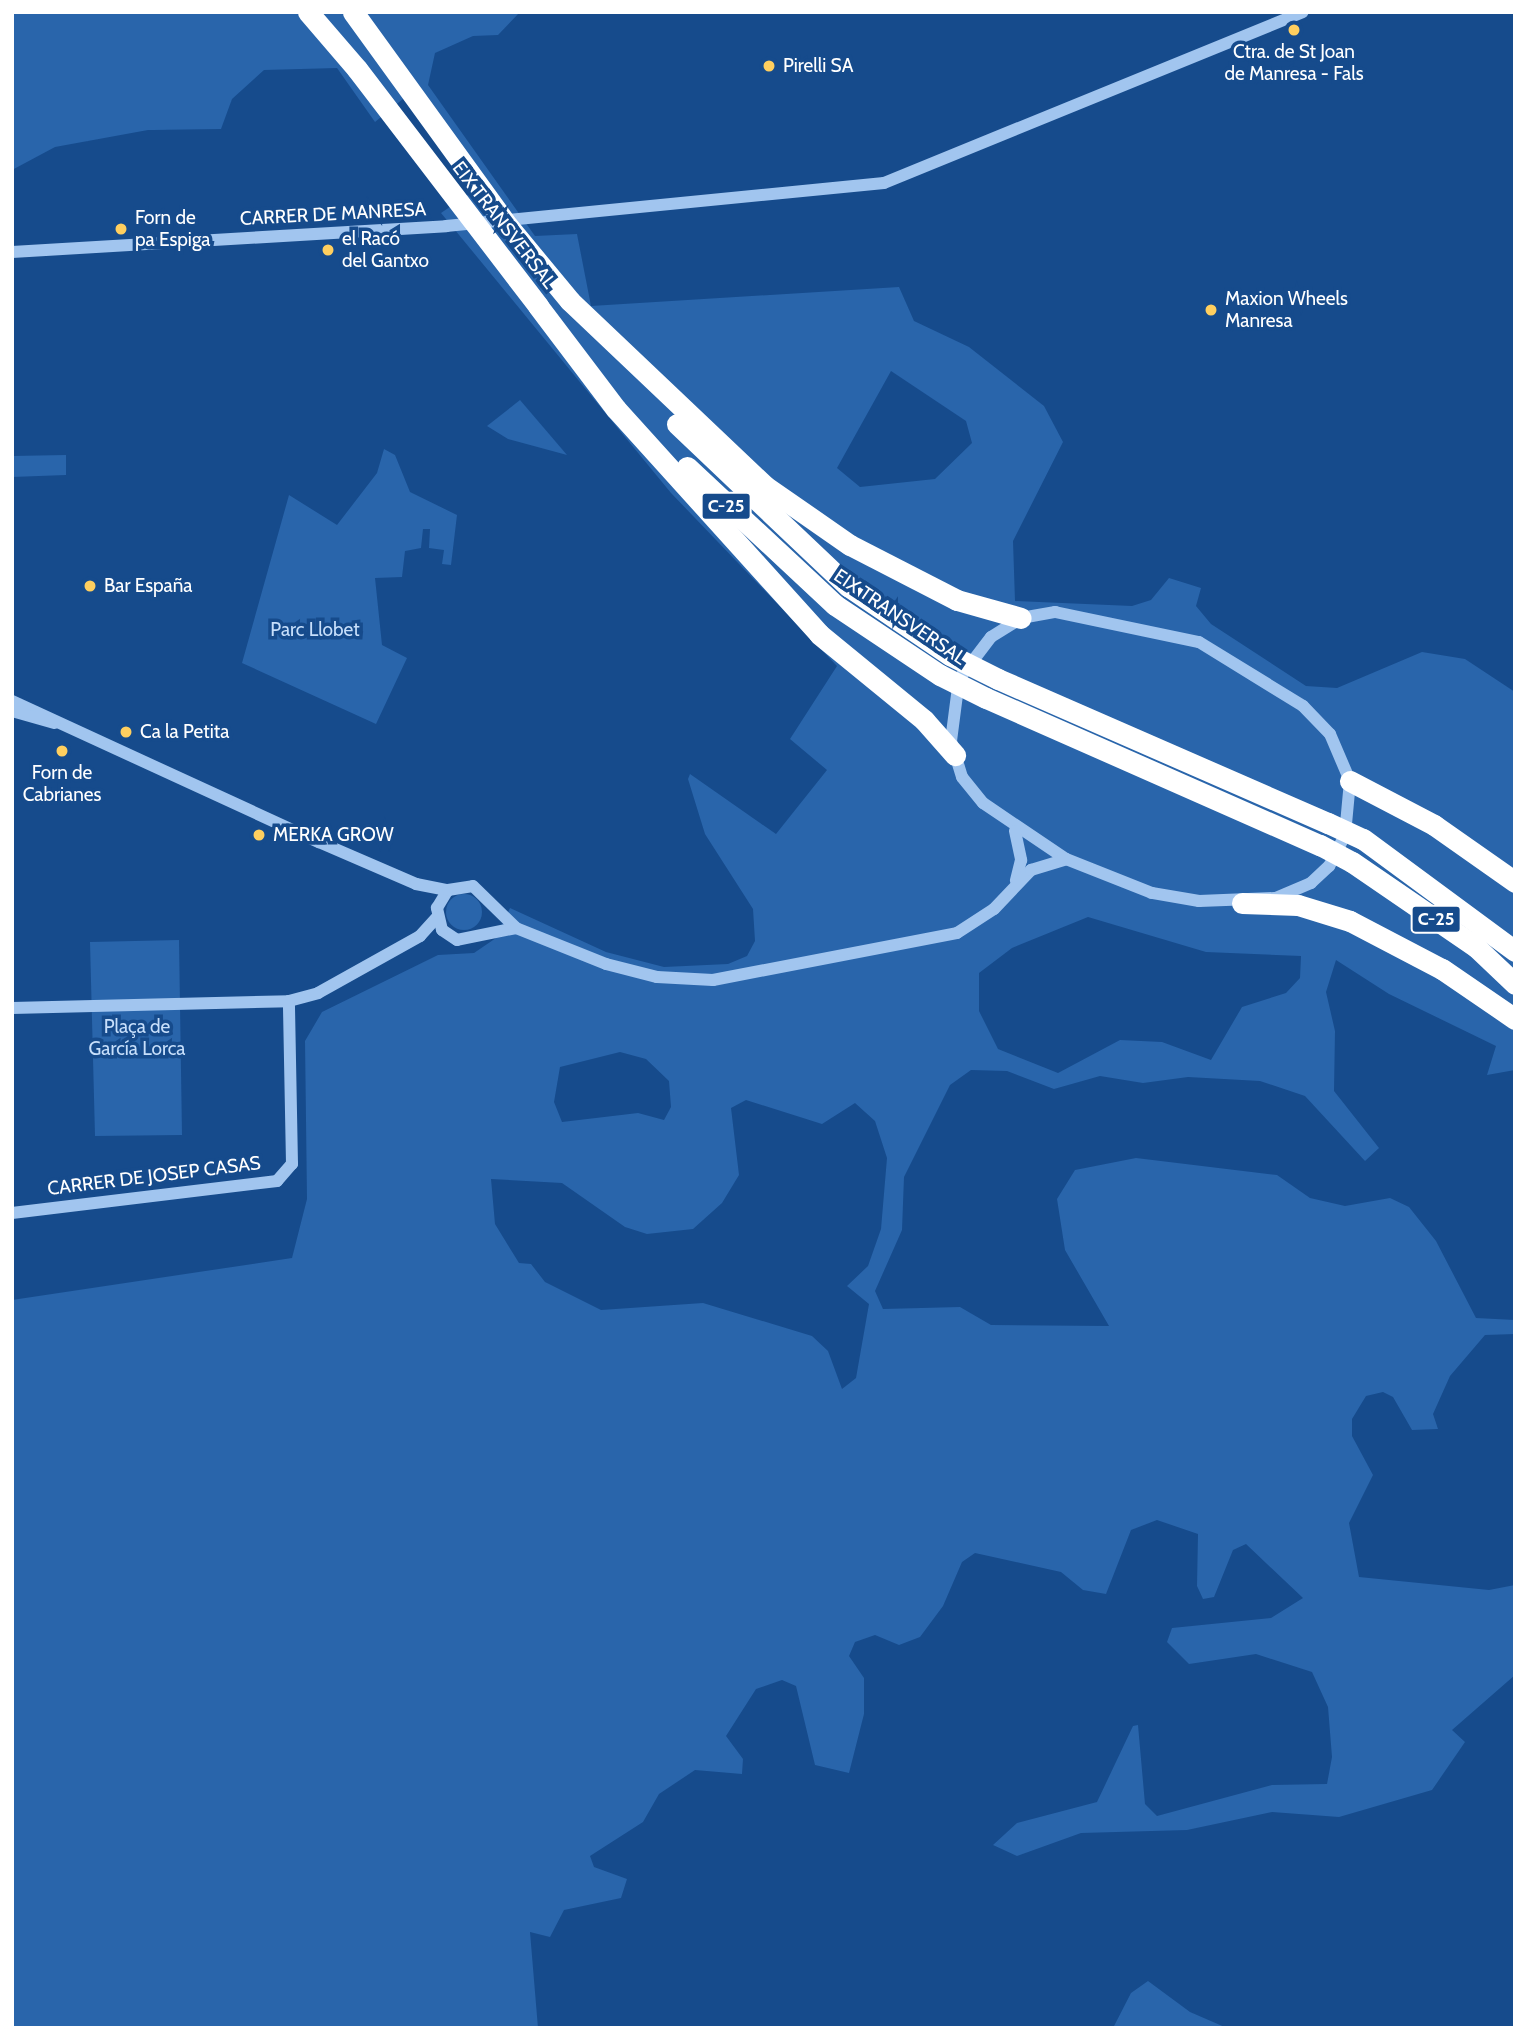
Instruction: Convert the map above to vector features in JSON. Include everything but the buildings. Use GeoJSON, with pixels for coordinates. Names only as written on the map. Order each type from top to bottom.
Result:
{"type":"FeatureCollection","features":[{"type":"Feature","properties":{"kind":"highway"},"geometry":{"type":"LineString","coordinates":[[309,12],[357,69]]}},
{"type":"Feature","properties":{"kind":"highway","name":"EIX TRANSVERSAL"},"geometry":{"type":"LineString","coordinates":[[320,12],[357,69],[538,306],[668,449],[835,605],[940,675],[986,698],[1320,845],[1352,862],[1476,947],[1515,984]]}},
{"type":"Feature","properties":{"kind":"highway","name":"EIX TRANSVERSAL"},"geometry":{"type":"LineString","coordinates":[[353,12],[508,226],[625,370],[797,542],[848,586],[950,655],[999,680],[1363,839],[1515,951]]}},
{"type":"Feature","properties":{"kind":"highway"},"geometry":{"type":"LineString","coordinates":[[570,301],[765,486],[850,545],[985,611],[1021,618]]}},
{"type":"Feature","properties":{"kind":"highway"},"geometry":{"type":"LineString","coordinates":[[538,306],[616,409],[819,634],[924,720],[955,755]]}},
{"type":"Feature","properties":{"kind":"highway"},"geometry":{"type":"LineString","coordinates":[[1350,781],[1434,825],[1515,882]]}},
{"type":"Feature","properties":{"kind":"highway"},"geometry":{"type":"LineString","coordinates":[[1242,902],[1298,905],[1350,921],[1442,969],[1515,1019]]}},
{"type":"Feature","properties":{"kind":"street","name":"CARRER DE MANRESA"},"geometry":{"type":"LineString","coordinates":[[12,252],[446,226],[884,183],[1302,12]]}},
{"type":"Feature","properties":{"kind":"street"},"geometry":{"type":"LineString","coordinates":[[1055,612],[1120,620],[1212,648],[1303,706],[1330,734],[1350,781],[1345,835],[1329,866],[1311,883],[1242,902],[1152,892],[1066,859],[1015,831],[976,794],[955,755],[950,710],[959,679],[982,645],[1021,618],[1055,612]]}},
{"type":"Feature","properties":{"kind":"street"},"geometry":{"type":"LineString","coordinates":[[12,701],[54,723],[416,884],[448,890],[473,886],[516,928],[606,964],[657,977],[713,980],[957,933],[994,909],[1016,880],[1021,860],[1015,831]]}},
{"type":"Feature","properties":{"kind":"street"},"geometry":{"type":"LineString","coordinates":[[12,711],[54,723]]}},
{"type":"Feature","properties":{"kind":"street"},"geometry":{"type":"LineString","coordinates":[[1016,880],[1066,859]]}},
{"type":"Feature","properties":{"kind":"street"},"geometry":{"type":"LineString","coordinates":[[416,884],[438,911],[449,936]]}},
{"type":"Feature","properties":{"kind":"street"},"geometry":{"type":"LineString","coordinates":[[12,1008],[289,1000],[318,993],[420,936],[438,911],[448,890]]}},
{"type":"Feature","properties":{"kind":"street"},"geometry":{"type":"LineString","coordinates":[[486,931],[490,903]]}},
{"type":"Feature","properties":{"kind":"street"},"geometry":{"type":"LineString","coordinates":[[420,936],[449,936],[470,940],[486,931],[516,928]]}},
{"type":"Feature","properties":{"kind":"street","name":"CARRER DE JOSEP CASAS"},"geometry":{"type":"LineString","coordinates":[[12,1213],[277,1181],[292,1164],[289,1000]]}},
{"type":"Feature","properties":{"kind":"green space"},"geometry":{"type":"Polygon","coordinates":[[[12,12],[520,12],[498,35],[473,36],[435,53],[428,85],[535,236],[577,234],[591,306],[899,287],[914,321],[969,347],[1044,406],[1063,442],[1013,541],[1015,601],[1132,606],[1151,600],[1169,578],[1201,588],[1196,606],[1211,624],[1306,686],[1337,688],[1422,652],[1465,659],[1515,692],[1515,1070],[1487,1075],[1496,1046],[1389,994],[1336,960],[1326,992],[1335,1031],[1334,1091],[1379,1148],[1365,1161],[1305,1096],[1260,1081],[1188,1077],[1143,1083],[1100,1076],[1054,1089],[1007,1071],[971,1070],[950,1085],[904,1177],[902,1230],[875,1291],[883,1309],[960,1307],[991,1325],[1109,1326],[1065,1250],[1057,1199],[1075,1170],[1136,1158],[1277,1175],[1310,1198],[1345,1206],[1390,1198],[1409,1207],[1436,1241],[1476,1318],[1515,1320],[1515,1334],[1485,1335],[1450,1376],[1433,1414],[1438,1429],[1412,1430],[1393,1397],[1383,1392],[1366,1396],[1352,1419],[1352,1436],[1373,1475],[1349,1523],[1359,1577],[1489,1590],[1515,1585],[1515,1675],[1452,1730],[1465,1742],[1432,1790],[1339,1817],[1272,1812],[1187,1830],[1081,1833],[1017,1856],[993,1845],[1017,1823],[1097,1802],[1133,1726],[1138,1725],[1145,1804],[1157,1816],[1272,1785],[1327,1784],[1332,1757],[1328,1707],[1312,1672],[1256,1654],[1189,1664],[1167,1642],[1172,1628],[1271,1618],[1303,1598],[1246,1544],[1233,1550],[1214,1597],[1203,1599],[1197,1586],[1198,1534],[1157,1520],[1131,1530],[1106,1594],[1083,1590],[1061,1572],[975,1553],[962,1562],[943,1606],[920,1637],[899,1645],[875,1635],[855,1642],[849,1656],[864,1678],[864,1714],[849,1773],[815,1765],[796,1686],[782,1680],[756,1689],[726,1736],[743,1759],[742,1774],[695,1770],[659,1794],[643,1822],[590,1856],[594,1867],[627,1879],[621,1898],[564,1910],[550,1937],[530,1932],[538,2028],[12,2028],[12,1300],[292,1258],[307,1199],[305,1041],[322,1012],[438,955],[474,953],[496,938],[510,908],[606,952],[664,967],[728,964],[747,956],[755,941],[753,909],[705,834],[688,779],[690,774],[776,834],[827,770],[790,739],[837,666],[671,493],[441,213],[485,183],[415,89],[375,122],[337,68],[264,70],[232,99],[221,129],[148,130],[55,147],[12,170],[12,12]],[[891,371],[837,468],[860,487],[935,479],[972,443],[966,421],[891,371]],[[1088,917],[1012,948],[979,973],[979,1011],[998,1049],[1058,1073],[1120,1040],[1162,1042],[1211,1060],[1242,1007],[1286,993],[1300,978],[1301,956],[1206,952],[1088,917]],[[620,1052],[560,1067],[554,1102],[562,1122],[638,1113],[664,1120],[671,1107],[669,1081],[646,1059],[620,1052]],[[746,1100],[731,1108],[739,1175],[722,1203],[693,1229],[647,1234],[625,1227],[562,1183],[491,1179],[495,1224],[519,1263],[531,1264],[545,1282],[601,1310],[703,1303],[812,1336],[828,1351],[842,1389],[856,1378],[869,1304],[847,1286],[868,1266],[881,1229],[887,1158],[875,1121],[855,1103],[822,1124],[746,1100]]]}},
{"type":"Feature","properties":{"kind":"green space"},"geometry":{"type":"Polygon","coordinates":[[[520,400],[567,455],[508,439],[487,426],[520,400]]]}},
{"type":"Feature","properties":{"kind":"green space","name":"Parc Llobet"},"geometry":{"type":"Polygon","coordinates":[[[384,449],[395,455],[410,492],[457,515],[451,565],[442,564],[444,550],[429,548],[430,529],[423,529],[421,548],[405,551],[402,577],[375,578],[382,645],[407,658],[376,724],[242,663],[289,495],[337,525],[377,473],[384,449]]]}},
{"type":"Feature","properties":{"kind":"green space"},"geometry":{"type":"Polygon","coordinates":[[[66,455],[66,475],[12,477],[12,456],[66,455]]]}},
{"type":"Feature","properties":{"kind":"green space"},"geometry":{"type":"Polygon","coordinates":[[[464,894],[477,899],[482,912],[477,925],[464,930],[451,925],[446,912],[451,899],[464,894]]]}},
{"type":"Feature","properties":{"kind":"green space","name":"Plaça de García Lorca"},"geometry":{"type":"Polygon","coordinates":[[[179,940],[182,1135],[95,1136],[90,942],[179,940]]]}},
{"type":"Feature","properties":{"kind":"green space"},"geometry":{"type":"Polygon","coordinates":[[[1148,1981],[1190,2012],[1227,2028],[1113,2028],[1131,1993],[1148,1981]]]}},
{"type":"Feature","properties":{"kind":"place","name":"Ctra. de St Joan de Manresa - Fals"},"geometry":{"type":"Point","coordinates":[1294,30]}},
{"type":"Feature","properties":{"kind":"place","name":"Pirelli SA"},"geometry":{"type":"Point","coordinates":[769,66]}},
{"type":"Feature","properties":{"kind":"place","name":"Forn de pa Espiga"},"geometry":{"type":"Point","coordinates":[121,229]}},
{"type":"Feature","properties":{"kind":"place","name":"el Racó del Gantxo"},"geometry":{"type":"Point","coordinates":[328,250]}},
{"type":"Feature","properties":{"kind":"place","name":"Maxion Wheels Manresa"},"geometry":{"type":"Point","coordinates":[1211,310]}},
{"type":"Feature","properties":{"kind":"place","name":"Bar España"},"geometry":{"type":"Point","coordinates":[90,586]}},
{"type":"Feature","properties":{"kind":"place","name":"Ca la Petita"},"geometry":{"type":"Point","coordinates":[126,732]}},
{"type":"Feature","properties":{"kind":"place","name":"Forn de Cabrianes"},"geometry":{"type":"Point","coordinates":[62,751]}},
{"type":"Feature","properties":{"kind":"place","name":"MERKA GROW"},"geometry":{"type":"Point","coordinates":[259,835]}}]}
